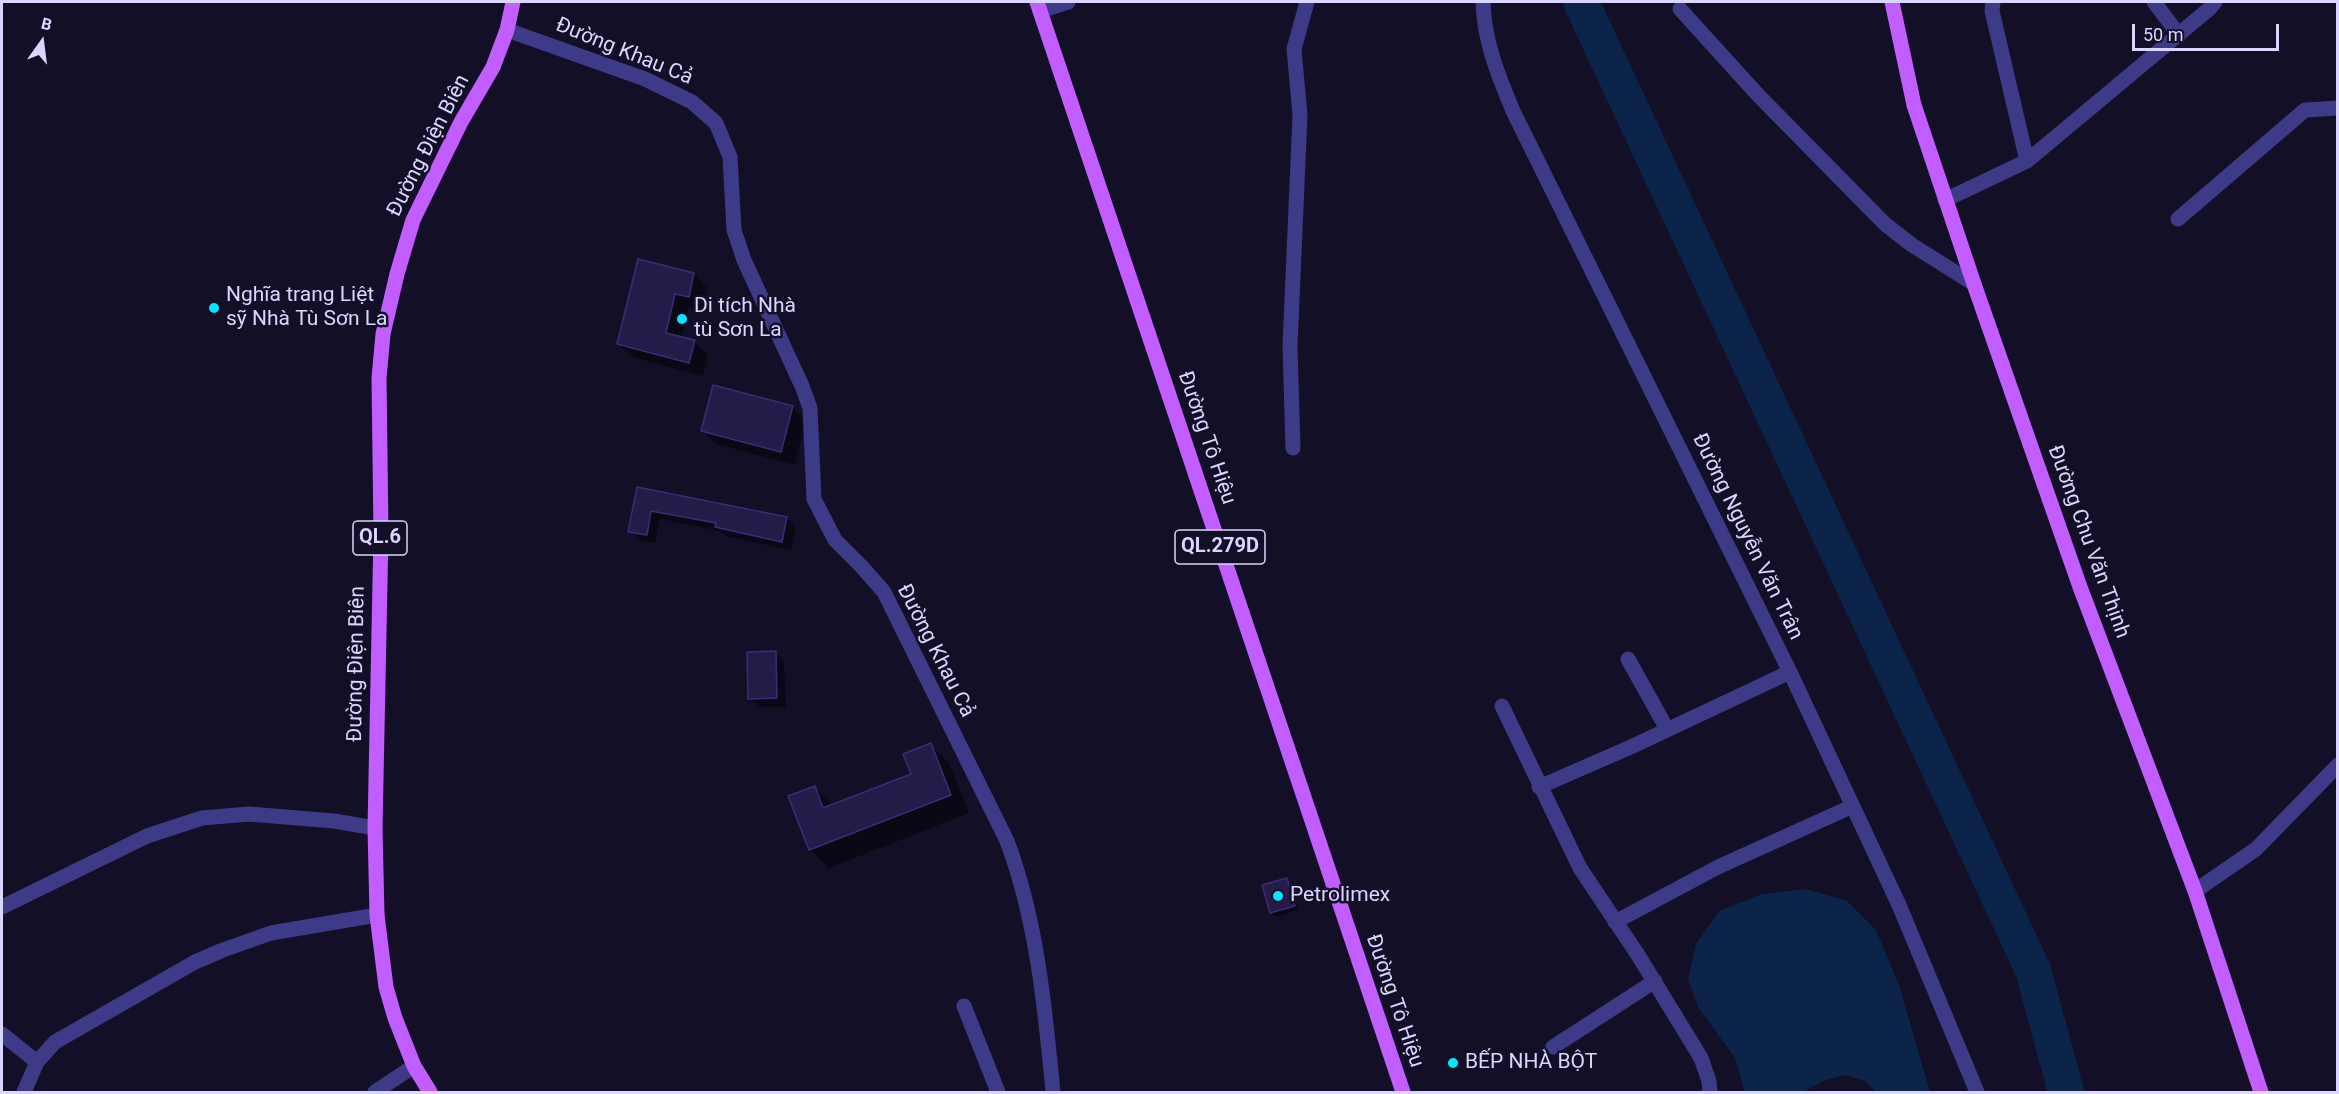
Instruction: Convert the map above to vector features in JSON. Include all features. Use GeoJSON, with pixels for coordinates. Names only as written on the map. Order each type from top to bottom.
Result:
{"type":"FeatureCollection","features":[{"type":"Feature","properties":{"kind":"main road","name":"Đường Điện Biên"},"geometry":{"type":"LineString","coordinates":[[430,1092],[414,1066],[395,1018],[386,987],[377,915],[375,828],[381,533],[380,378],[383,334],[413,220],[461,122],[493,67],[507,30],[513,2]]}},
{"type":"Feature","properties":{"kind":"main road","name":"Đường Chu Văn Thịnh"},"geometry":{"type":"LineString","coordinates":[[1892,2],[1914,105],[1945,200],[2080,587],[2195,891],[2261,1092]]}},
{"type":"Feature","properties":{"kind":"main road","name":"Đường Tô Hiệu"},"geometry":{"type":"LineString","coordinates":[[1038,6],[1403,1092]]}},
{"type":"Feature","properties":{"kind":"street"},"geometry":{"type":"LineString","coordinates":[[1038,6],[1068,2]]}},
{"type":"Feature","properties":{"kind":"street"},"geometry":{"type":"LineString","coordinates":[[1293,448],[1290,346],[1300,116],[1294,49],[1306,2]]}},
{"type":"Feature","properties":{"kind":"street","name":"Đường Nguyễn Văn Trân"},"geometry":{"type":"LineString","coordinates":[[1483,2],[1487,39],[1495,70],[1513,111],[1790,672],[1926,968],[1977,1092]]}},
{"type":"Feature","properties":{"kind":"street"},"geometry":{"type":"LineString","coordinates":[[1993,2],[1992,10],[2027,161]]}},
{"type":"Feature","properties":{"kind":"street"},"geometry":{"type":"LineString","coordinates":[[2154,2],[2179,34]]}},
{"type":"Feature","properties":{"kind":"street"},"geometry":{"type":"LineString","coordinates":[[1945,200],[2027,161],[2215,2]]}},
{"type":"Feature","properties":{"kind":"street"},"geometry":{"type":"LineString","coordinates":[[1680,9],[1758,95],[1885,224],[1912,245],[1974,284]]}},
{"type":"Feature","properties":{"kind":"street","name":"Đường Khau Cả"},"geometry":{"type":"LineString","coordinates":[[507,30],[645,79],[692,102],[717,123],[730,157],[735,230],[744,260],[810,408],[813,499],[835,540],[884,592],[999,825],[1020,875],[1029,911],[1047,1030],[1053,1092]]}},
{"type":"Feature","properties":{"kind":"street"},"geometry":{"type":"LineString","coordinates":[[2178,219],[2305,110],[2337,108]]}},
{"type":"Feature","properties":{"kind":"street"},"geometry":{"type":"LineString","coordinates":[[1628,659],[1667,729]]}},
{"type":"Feature","properties":{"kind":"street"},"geometry":{"type":"LineString","coordinates":[[1539,787],[1633,746],[1790,672]]}},
{"type":"Feature","properties":{"kind":"street"},"geometry":{"type":"LineString","coordinates":[[1502,706],[1539,787],[1580,868],[1655,981],[1701,1058],[1710,1092]]}},
{"type":"Feature","properties":{"kind":"street"},"geometry":{"type":"LineString","coordinates":[[2195,891],[2256,849],[2337,765]]}},
{"type":"Feature","properties":{"kind":"street"},"geometry":{"type":"LineString","coordinates":[[1615,922],[1718,867],[1853,806]]}},
{"type":"Feature","properties":{"kind":"street"},"geometry":{"type":"LineString","coordinates":[[2,907],[147,836],[202,818],[249,814],[325,820],[375,828]]}},
{"type":"Feature","properties":{"kind":"street"},"geometry":{"type":"LineString","coordinates":[[31,1088],[37,1062],[55,1042],[195,962],[271,933],[377,915]]}},
{"type":"Feature","properties":{"kind":"street"},"geometry":{"type":"LineString","coordinates":[[1553,1047],[1655,981]]}},
{"type":"Feature","properties":{"kind":"street"},"geometry":{"type":"LineString","coordinates":[[964,1006],[998,1092]]}},
{"type":"Feature","properties":{"kind":"street"},"geometry":{"type":"LineString","coordinates":[[2,1034],[37,1062]]}},
{"type":"Feature","properties":{"kind":"street"},"geometry":{"type":"LineString","coordinates":[[375,1092],[414,1066]]}},
{"type":"Feature","properties":{"kind":"water"},"geometry":{"type":"Polygon","coordinates":[[[1806,889],[1847,901],[1876,930],[1899,985],[1930,1092],[1877,1092],[1865,1081],[1845,1075],[1825,1080],[1803,1092],[1745,1092],[1735,1058],[1698,1007],[1688,979],[1696,944],[1719,911],[1762,894],[1806,889]]]}},
{"type":"Feature","properties":{"kind":"building"},"geometry":{"type":"Polygon","coordinates":[[[638,259],[694,273],[689,297],[675,294],[666,333],[695,340],[689,363],[617,344],[638,259]]]}},
{"type":"Feature","properties":{"kind":"building"},"geometry":{"type":"Polygon","coordinates":[[[713,385],[793,406],[781,452],[701,431],[713,385]]]}},
{"type":"Feature","properties":{"kind":"building"},"geometry":{"type":"Polygon","coordinates":[[[637,487],[787,517],[782,542],[715,527],[716,523],[651,511],[647,535],[628,532],[637,487]]]}},
{"type":"Feature","properties":{"kind":"building"},"geometry":{"type":"Polygon","coordinates":[[[776,651],[777,698],[748,699],[747,652],[776,651]]]}},
{"type":"Feature","properties":{"kind":"building"},"geometry":{"type":"Polygon","coordinates":[[[931,743],[951,795],[809,850],[788,796],[815,786],[823,808],[911,774],[903,754],[931,743]]]}},
{"type":"Feature","properties":{"kind":"building","name":"Petrolimex"},"geometry":{"type":"Polygon","coordinates":[[[1287,878],[1295,906],[1270,913],[1262,885],[1287,878]]]}},
{"type":"Feature","properties":{"kind":"waterway"},"geometry":{"type":"LineString","coordinates":[[1581,2],[2033,970],[2066,1092]]}},
{"type":"Feature","properties":{"kind":"place","name":"Nghĩa trang Liệt sỹ Nhà Tù Sơn La"},"geometry":{"type":"Point","coordinates":[214,308]}},
{"type":"Feature","properties":{"kind":"place","name":"Di tích Nhà tù Sơn La"},"geometry":{"type":"Point","coordinates":[682,319]}},
{"type":"Feature","properties":{"kind":"place","name":"Petrolimex"},"geometry":{"type":"Point","coordinates":[1278,896]}},
{"type":"Feature","properties":{"kind":"place","name":"BẾP NHÀ BỘT"},"geometry":{"type":"Point","coordinates":[1453,1063]}}]}
